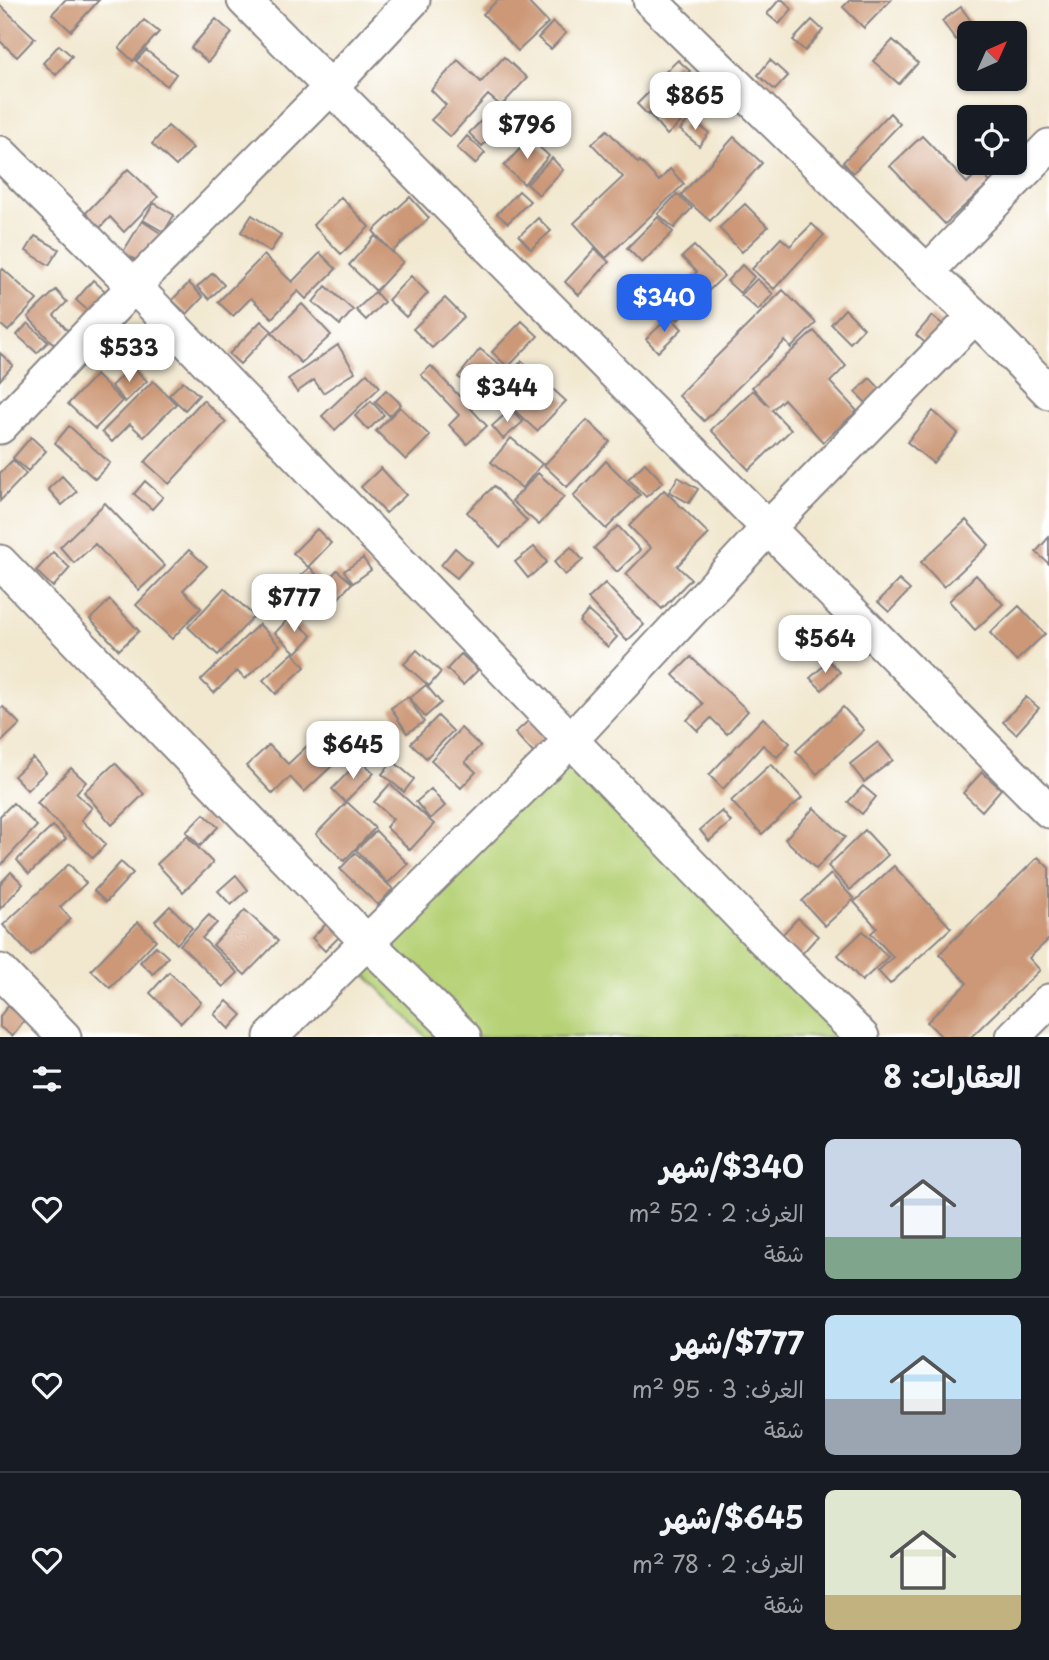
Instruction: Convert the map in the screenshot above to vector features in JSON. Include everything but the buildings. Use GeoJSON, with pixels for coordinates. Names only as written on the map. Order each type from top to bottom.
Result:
{"type":"FeatureCollection","features":[{"type":"Feature","properties":{"kind":"street"},"geometry":{"type":"LineString","coordinates":[[244,0],[1049,811]]}},
{"type":"Feature","properties":{"kind":"street"},"geometry":{"type":"LineString","coordinates":[[0,427],[413,0]]}},
{"type":"Feature","properties":{"kind":"street"},"geometry":{"type":"LineString","coordinates":[[650,0],[975,316],[1049,392]]}},
{"type":"Feature","properties":{"kind":"street"},"geometry":{"type":"LineString","coordinates":[[928,272],[1049,146]]}},
{"type":"Feature","properties":{"kind":"street"},"geometry":{"type":"LineString","coordinates":[[0,153],[134,286],[757,933],[862,1037]]}},
{"type":"Feature","properties":{"kind":"street"},"geometry":{"type":"LineString","coordinates":[[271,1037],[571,740],[769,527],[975,316]]}},
{"type":"Feature","properties":{"kind":"street"},"geometry":{"type":"LineString","coordinates":[[0,562],[367,942],[464,1037]]}},
{"type":"Feature","properties":{"kind":"street"},"geometry":{"type":"LineString","coordinates":[[0,971],[64,1037]]}},
{"type":"Feature","properties":{"kind":"street"},"geometry":{"type":"LineString","coordinates":[[1013,1037],[1049,1001]]}},
{"type":"Feature","properties":{"kind":"green space"},"geometry":{"type":"Polygon","coordinates":[[[566,756],[848,1037],[426,1037],[354,963],[566,756]]]}}]}
